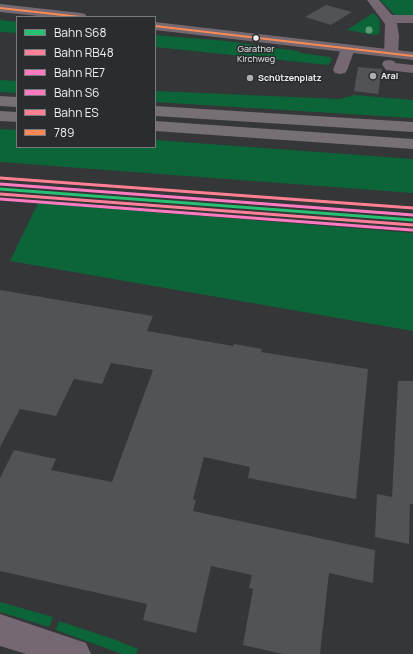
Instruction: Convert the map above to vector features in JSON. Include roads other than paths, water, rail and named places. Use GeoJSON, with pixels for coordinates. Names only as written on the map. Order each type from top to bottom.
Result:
{"type":"FeatureCollection","features":[{"type":"Feature","properties":{"kind":"highway"},"geometry":{"type":"LineString","coordinates":[[0,101],[16,102]]}},
{"type":"Feature","properties":{"kind":"highway"},"geometry":{"type":"LineString","coordinates":[[156,111],[413,128]]}},
{"type":"Feature","properties":{"kind":"highway"},"geometry":{"type":"LineString","coordinates":[[0,116],[16,117]]}},
{"type":"Feature","properties":{"kind":"highway"},"geometry":{"type":"LineString","coordinates":[[156,126],[413,144]]}},
{"type":"Feature","properties":{"kind":"main road"},"geometry":{"type":"LineString","coordinates":[[0,8],[72,16]]}},
{"type":"Feature","properties":{"kind":"main road"},"geometry":{"type":"LineString","coordinates":[[0,16],[16,17]]}},
{"type":"Feature","properties":{"kind":"main road"},"geometry":{"type":"LineString","coordinates":[[156,27],[348,49],[390,59],[413,56]]}},
{"type":"Feature","properties":{"kind":"street"},"geometry":{"type":"LineString","coordinates":[[372,0],[389,19],[392,33],[390,59],[391,67],[413,69]]}},
{"type":"Feature","properties":{"kind":"street"},"geometry":{"type":"LineString","coordinates":[[389,19],[413,19]]}},
{"type":"Feature","properties":{"kind":"street"},"geometry":{"type":"LineString","coordinates":[[340,70],[348,49]]}},
{"type":"Feature","properties":{"kind":"street"},"geometry":{"type":"LineString","coordinates":[[0,630],[75,654]]}},
{"type":"Feature","properties":{"kind":"rail line","name":"ES"},"geometry":{"type":"LineString","coordinates":[[0,178],[413,208]]}},
{"type":"Feature","properties":{"kind":"rail line","name":"RE7"},"geometry":{"type":"LineString","coordinates":[[0,184],[413,215]]}},
{"type":"Feature","properties":{"kind":"rail line","name":"S68"},"geometry":{"type":"LineString","coordinates":[[0,189],[413,220]]}},
{"type":"Feature","properties":{"kind":"rail line","name":"RB48"},"geometry":{"type":"LineString","coordinates":[[0,194],[413,225]]}},
{"type":"Feature","properties":{"kind":"rail line","name":"S6"},"geometry":{"type":"LineString","coordinates":[[0,199],[412,230]]}},
{"type":"Feature","properties":{"kind":"place","name":"Garather Kirchweg"},"geometry":{"type":"Point","coordinates":[256,38]}},
{"type":"Feature","properties":{"kind":"place","name":"Aral"},"geometry":{"type":"Point","coordinates":[373,76]}},
{"type":"Feature","properties":{"kind":"place","name":"Schützenplatz"},"geometry":{"type":"Point","coordinates":[250,78]}}]}
